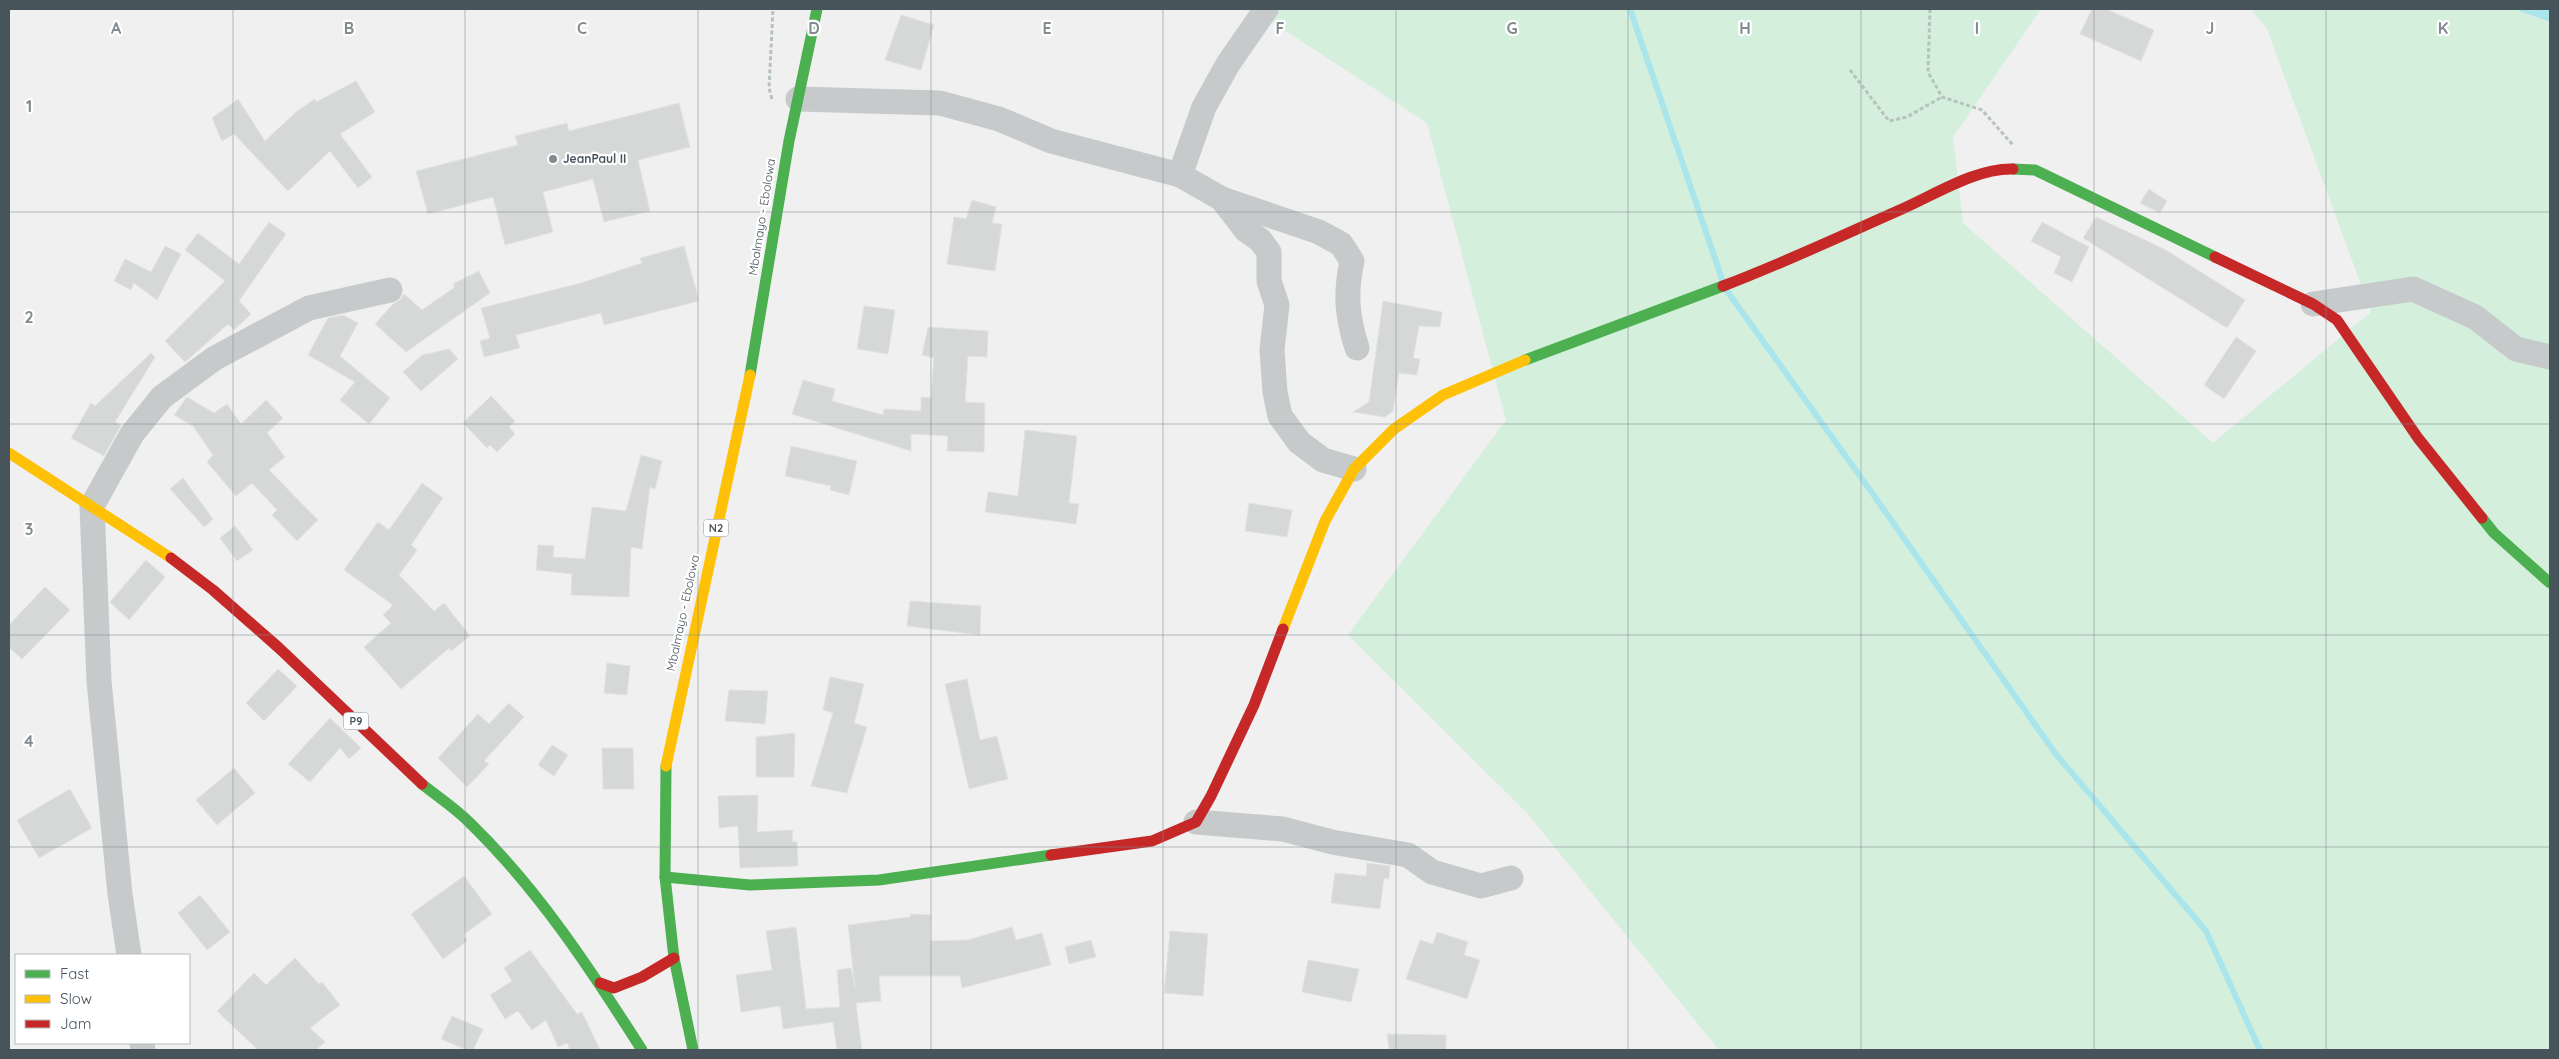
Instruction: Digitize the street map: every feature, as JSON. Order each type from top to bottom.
[{"type":"main road","name":"Mbalmayo - Ebolowa","points":[[693,1050],[674,958],[666,877],[666,764],[694,628],[748,388],[789,141],[817,9]]},
{"type":"main road","points":[[666,877],[750,885],[880,880],[1152,841],[1196,822],[1211,796],[1254,705],[1325,521],[1354,469],[1394,429],[1443,395],[1488,374],[1766,270],[1962,182],[1998,169],[2035,170],[2314,304],[2337,320],[2418,438],[2494,533],[2550,582]]},
{"type":"main road","name":"P9","points":[[9,453],[144,539],[228,603],[305,671],[411,775],[469,822],[518,876],[600,983],[642,1050]]},
{"type":"main road","points":[[600,983],[614,988],[642,977],[674,958]]},
{"type":"street","points":[[1180,175],[1204,107],[1228,64],[1266,9]]},
{"type":"street","points":[[798,99],[940,103],[999,119],[1051,141],[1180,175],[1222,200],[1319,232],[1341,244],[1352,261],[1346,286],[1349,322],[1357,348]]},
{"type":"street","points":[[1222,200],[1246,230],[1260,240],[1269,252],[1269,281],[1277,305],[1272,350],[1275,392],[1280,416],[1299,442],[1323,460],[1354,469]]},
{"type":"street","points":[[2314,304],[2413,289],[2475,317],[2516,349],[2550,357]]},
{"type":"street","points":[[129,954],[120,894],[99,681],[92,506],[132,434],[162,397],[215,358],[310,308],[390,290]]},
{"type":"street","points":[[1196,822],[1283,829],[1332,842],[1408,855],[1432,872],[1482,886],[1511,878]]},
{"type":"path","points":[[773,9],[768,88],[774,104]]},
{"type":"path","points":[[1930,9],[1928,72],[1942,98],[1982,110],[2035,170]]},
{"type":"path","points":[[1850,70],[1889,121],[1908,117],[1942,98]]},
{"type":"green space","points":[[1252,9],[2041,9],[1953,137],[1963,223],[2213,443],[2371,312],[2267,29],[2251,9],[2514,9],[2550,22],[2550,1050],[1719,1050],[1527,813],[1348,635],[1506,420],[1427,123]]},
{"type":"water","points":[[2514,9],[2550,9],[2550,22]]},
{"type":"building","points":[[2092,9],[2106,9],[2154,30],[2141,61],[2080,34]]},
{"type":"building","points":[[901,15],[934,25],[921,70],[885,60]]},
{"type":"building","points":[[356,81],[375,112],[340,134],[372,177],[358,188],[330,151],[288,191],[234,134],[222,141],[212,118],[238,99],[265,141],[296,112],[315,99],[316,102]]},
{"type":"building","name":"JeanPaul II","points":[[679,103],[690,147],[638,160],[650,211],[604,222],[593,179],[543,192],[553,232],[505,245],[493,197],[428,214],[416,171],[518,145],[515,136],[567,123],[569,131]]},
{"type":"building","points":[[2149,189],[2167,201],[2160,213],[2140,203]]},
{"type":"building","points":[[972,200],[996,207],[992,223],[1002,224],[995,271],[947,264],[954,217],[966,219]]},
{"type":"building","points":[[2096,217],[2166,250],[2245,300],[2227,328],[2083,238]]},
{"type":"building","points":[[269,222],[286,234],[239,301],[251,314],[234,330],[228,324],[185,362],[165,341],[225,281],[185,250],[198,233],[239,264]]},
{"type":"building","points":[[2042,222],[2089,247],[2072,282],[2054,273],[2061,257],[2031,241]]},
{"type":"building","points":[[165,246],[181,254],[157,300],[134,283],[131,290],[114,281],[125,259],[151,272]]},
{"type":"building","points":[[684,246],[699,301],[604,325],[601,313],[516,335],[520,348],[484,357],[480,341],[490,338],[481,308],[581,283],[642,263],[640,258]]},
{"type":"building","points":[[479,271],[490,293],[406,352],[375,324],[404,294],[422,310],[455,287],[453,284]]},
{"type":"building","points":[[1383,301],[1442,312],[1440,327],[1419,326],[1413,358],[1420,359],[1417,375],[1399,373],[1393,411],[1385,417],[1353,412],[1369,402]]},
{"type":"building","points":[[864,306],[895,310],[888,354],[857,349]]},
{"type":"building","points":[[343,315],[358,323],[340,356],[390,398],[369,424],[340,400],[355,382],[308,355],[328,318]]},
{"type":"building","points":[[928,327],[988,331],[987,357],[968,356],[965,402],[985,403],[984,452],[947,451],[948,436],[911,434],[911,451],[792,414],[803,380],[835,389],[832,401],[883,415],[884,409],[921,411],[921,397],[931,398],[934,358],[922,355]]},
{"type":"building","points":[[2236,337],[2256,351],[2224,399],[2204,385]]},
{"type":"building","points":[[449,349],[458,359],[421,391],[403,372],[422,355]]},
{"type":"building","points":[[151,353],[155,357],[115,422],[121,425],[104,456],[71,438],[91,403],[95,406]]},
{"type":"building","points":[[491,396],[515,421],[509,427],[515,434],[497,452],[490,445],[487,448],[463,423]]},
{"type":"building","points":[[187,397],[214,413],[227,404],[241,424],[266,400],[283,418],[267,433],[285,457],[269,470],[318,520],[297,541],[272,515],[277,510],[252,483],[236,496],[207,462],[213,455],[193,426],[174,415]]},
{"type":"building","points":[[1025,430],[1077,436],[1069,503],[1079,504],[1076,524],[985,512],[988,492],[1018,496]]},
{"type":"building","points":[[791,446],[857,461],[849,495],[830,490],[831,486],[785,476]]},
{"type":"building","points":[[641,455],[662,461],[655,489],[650,487],[642,549],[631,547],[629,597],[571,595],[572,574],[536,570],[538,545],[554,546],[553,557],[585,559],[592,507],[626,511]]},
{"type":"building","points":[[183,478],[213,519],[204,527],[170,489]]},
{"type":"building","points":[[422,483],[443,498],[411,545],[417,550],[399,575],[434,611],[444,603],[470,636],[451,651],[449,648],[401,689],[364,647],[391,623],[383,615],[393,605],[344,570],[378,522],[389,530]]},
{"type":"building","points":[[1249,503],[1292,510],[1287,537],[1245,531]]},
{"type":"building","points":[[235,526],[253,550],[237,561],[220,538]]},
{"type":"building","points":[[146,560],[165,577],[129,620],[110,602]]},
{"type":"building","points":[[45,587],[70,610],[22,659],[9,647],[9,625]]},
{"type":"building","points":[[910,601],[981,606],[980,635],[907,626]]},
{"type":"building","points":[[607,663],[630,666],[627,695],[604,693]]},
{"type":"building","points":[[278,669],[297,686],[264,721],[246,703]]},
{"type":"building","points":[[830,677],[864,684],[854,723],[867,727],[847,793],[811,786],[833,713],[823,710]]},
{"type":"building","points":[[967,679],[980,740],[997,736],[1008,779],[969,789],[945,684]]},
{"type":"building","points":[[729,690],[768,691],[765,724],[725,721]]},
{"type":"building","points":[[509,703],[524,717],[484,761],[489,764],[467,787],[438,758],[478,714],[489,724]]},
{"type":"building","points":[[330,718],[361,748],[349,759],[340,748],[310,782],[288,764]]},
{"type":"building","points":[[795,733],[794,777],[756,777],[756,737]]},
{"type":"building","points":[[552,745],[568,755],[554,776],[538,765]]},
{"type":"building","points":[[602,748],[633,748],[634,789],[603,789]]},
{"type":"building","points":[[234,768],[255,793],[217,825],[196,800]]},
{"type":"building","points":[[70,789],[92,828],[39,858],[17,820]]},
{"type":"building","points":[[758,795],[757,832],[793,830],[792,841],[797,842],[798,866],[740,868],[738,826],[719,828],[718,796]]},
{"type":"building","points":[[1367,863],[1390,866],[1389,879],[1384,878],[1380,909],[1331,903],[1335,873],[1366,876]]},
{"type":"building","points":[[464,876],[492,914],[463,935],[467,941],[443,959],[411,914]]},
{"type":"building","points":[[200,895],[230,932],[207,950],[178,913]]},
{"type":"building","points":[[911,914],[931,915],[930,941],[968,940],[1012,927],[1016,940],[1042,933],[1051,965],[962,988],[960,976],[879,976],[881,1001],[856,1003],[862,1050],[837,1050],[833,1022],[783,1029],[780,1006],[741,1012],[736,975],[772,970],[766,931],[796,927],[806,1009],[840,1007],[837,970],[851,968],[855,987],[848,925],[910,917]]},
{"type":"building","points":[[1170,931],[1208,934],[1203,996],[1164,993]]},
{"type":"building","points":[[1437,932],[1468,942],[1464,955],[1480,960],[1467,999],[1406,979],[1420,940],[1433,944]]},
{"type":"building","points":[[1091,940],[1096,957],[1069,964],[1065,947]]},
{"type":"building","points":[[530,950],[577,1014],[582,1012],[600,1050],[570,1050],[567,1043],[558,1047],[546,1020],[532,1030],[518,1011],[505,1019],[490,995],[512,981],[504,968]]},
{"type":"building","points":[[295,958],[319,984],[322,982],[340,1005],[310,1028],[325,1042],[316,1050],[258,1050],[217,1011],[254,973],[266,985]]},
{"type":"building","points":[[1308,960],[1359,969],[1351,1002],[1302,992]]},
{"type":"building","points":[[452,1016],[483,1029],[473,1050],[467,1050],[441,1039]]},
{"type":"building","points":[[1387,1034],[1446,1035],[1446,1050],[1389,1050]]},
{"type":"waterway","points":[[1630,9],[1722,279]]},
{"type":"waterway","points":[[1727,291],[2055,753],[2206,931],[2260,1050]]},
{"type":"traffic: fast","points":[[750,375],[789,141],[817,9]]},
{"type":"traffic: fast","points":[[2013,169],[2035,170],[2215,257]]},
{"type":"traffic: fast","points":[[1525,360],[1723,286]]},
{"type":"traffic: fast","points":[[2482,518],[2494,533],[2550,583]]},
{"type":"traffic: fast","points":[[666,766],[665,877],[674,958],[693,1050]]},
{"type":"traffic: fast","points":[[422,784],[464,817],[541,902],[583,960],[642,1050]]},
{"type":"traffic: fast","points":[[665,877],[750,885],[879,880],[1051,855]]},
{"type":"traffic: slow","points":[[1283,629],[1325,521],[1354,469],[1394,429],[1443,395],[1525,360]]},
{"type":"traffic: slow","points":[[666,766],[750,375]]},
{"type":"traffic: slow","points":[[9,453],[171,558]]},
{"type":"traffic: jam","points":[[1723,286],[1813,249],[1956,183],[1985,173],[2013,169]]},
{"type":"traffic: jam","points":[[2215,257],[2313,304],[2337,320],[2418,438],[2482,518]]},
{"type":"traffic: jam","points":[[171,558],[213,590],[279,648],[422,784]]},
{"type":"traffic: jam","points":[[1051,855],[1152,841],[1196,822],[1211,796],[1254,705],[1283,629]]},
{"type":"traffic: jam","points":[[600,983],[614,988],[642,977],[674,958]]},
{"type":"place","name":"JeanPaul II","points":[[553,159]]}]
